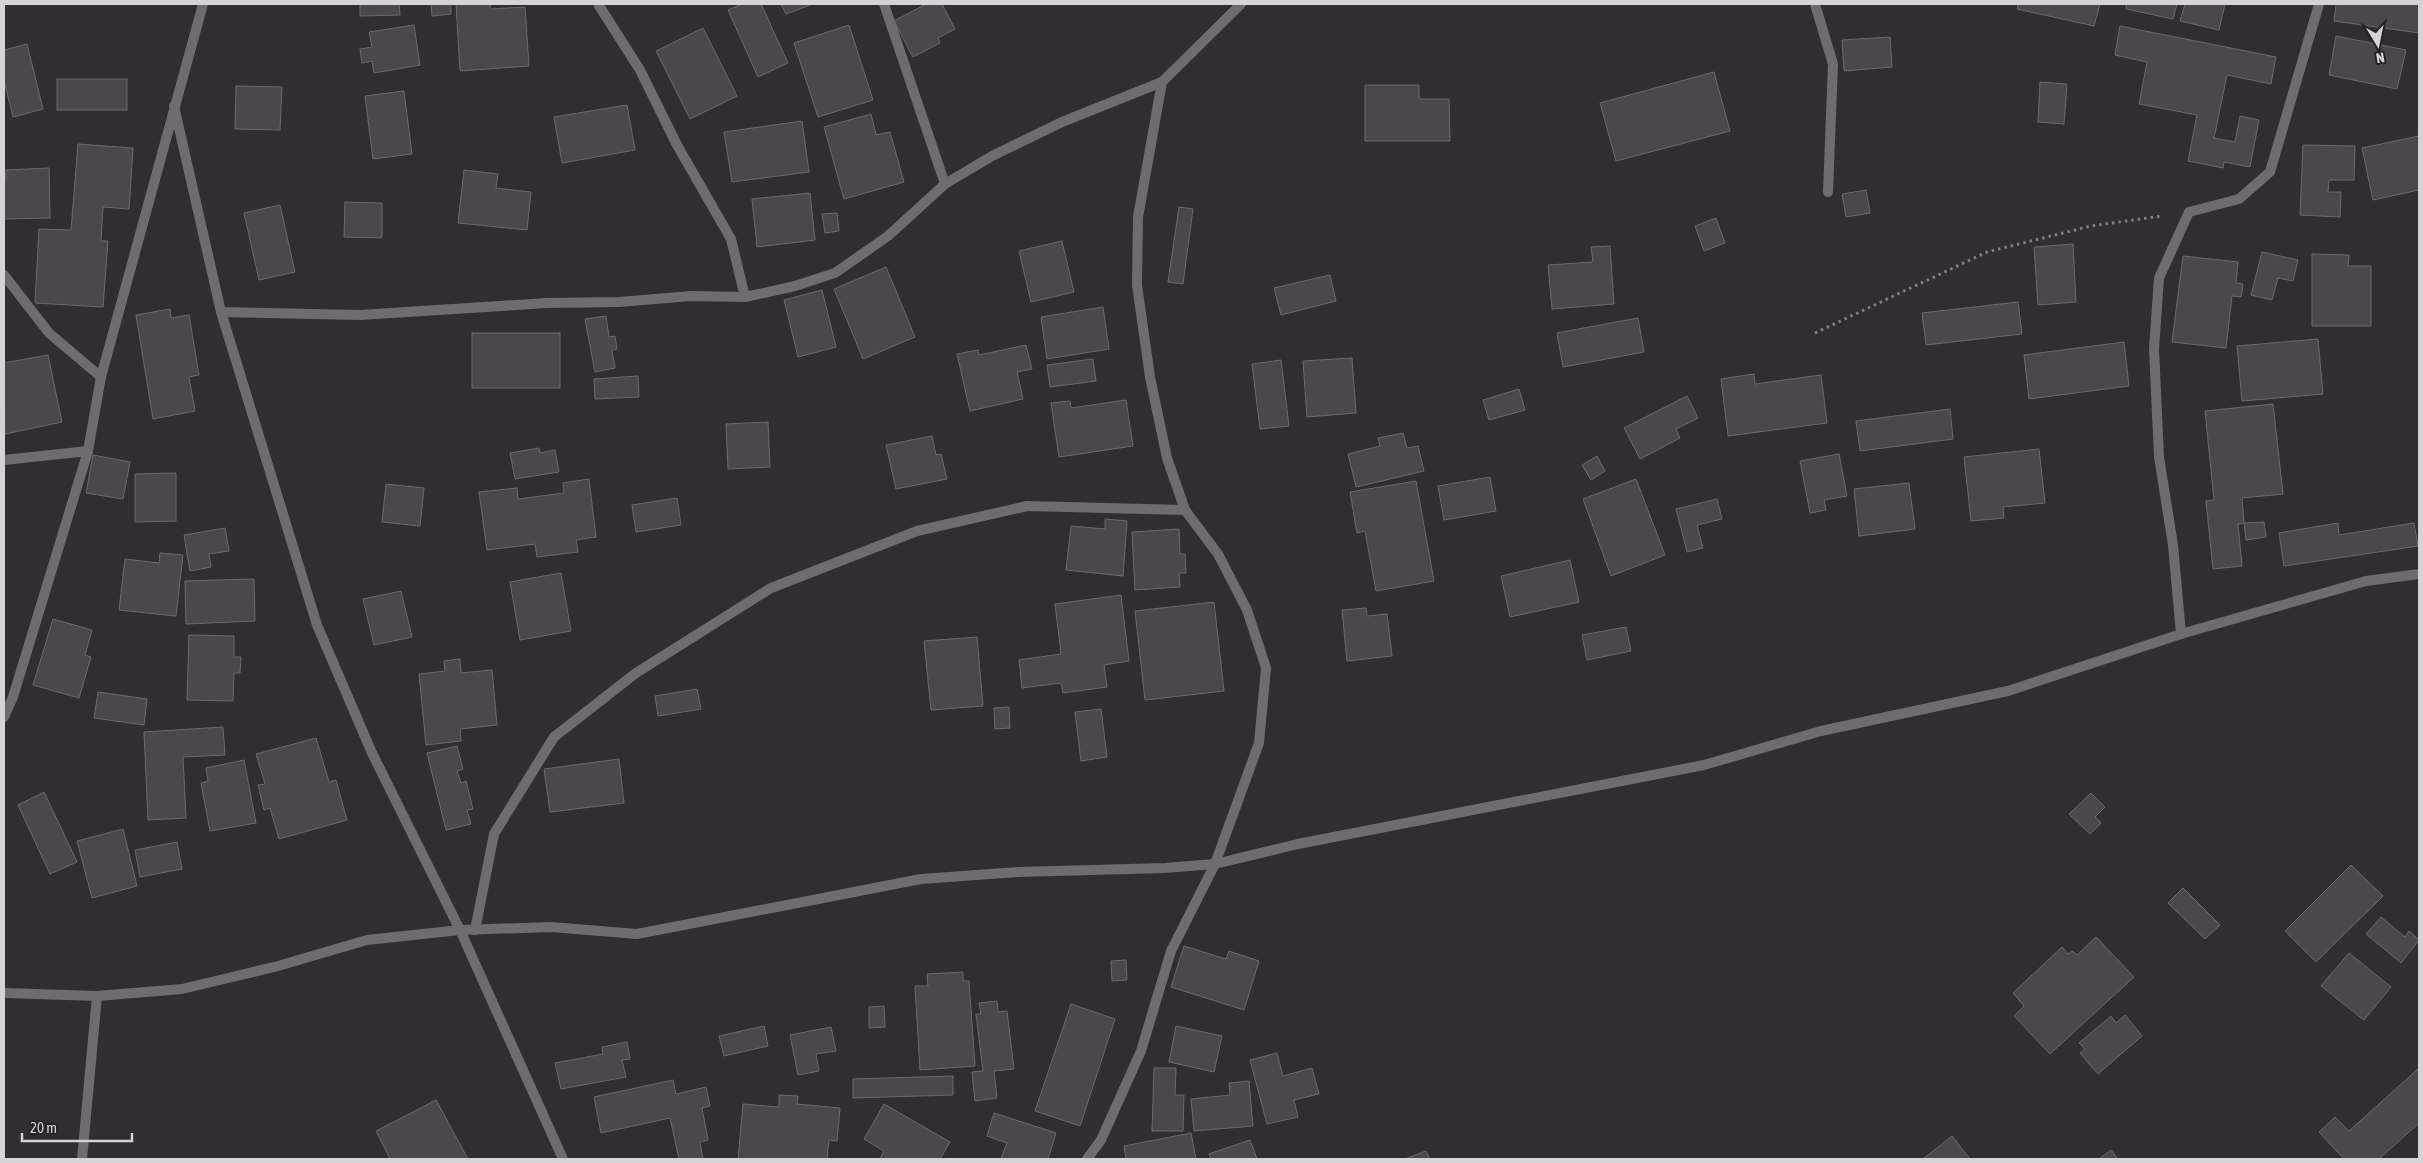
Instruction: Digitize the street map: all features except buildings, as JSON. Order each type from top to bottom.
[{"type":"street","points":[[4,718],[88,451],[101,377],[203,4]]},
{"type":"street","points":[[598,4],[640,70],[677,145],[731,239],[745,297]]},
{"type":"street","points":[[884,4],[945,184]]},
{"type":"street","points":[[221,312],[360,315],[547,303],[619,302],[691,296],[745,297],[795,286],[835,273],[888,236],[945,184],[992,156],[1062,122],[1162,82],[1241,4]]},
{"type":"street","points":[[1815,4],[1833,64],[1828,192]]},
{"type":"street","points":[[2181,634],[2173,544],[2159,457],[2154,349],[2159,278],[2190,212],[2239,199],[2270,172],[2319,4]]},
{"type":"street","points":[[1087,1159],[1101,1140],[1141,1051],[1171,951],[1216,864],[1259,743],[1266,668],[1247,610],[1218,554],[1185,510],[1167,458],[1150,377],[1137,285],[1138,217],[1162,82]]},
{"type":"street","points":[[174,106],[221,312],[317,625],[372,753],[460,930],[563,1159]]},
{"type":"street","points":[[4,275],[49,333],[101,377]]},
{"type":"street","points":[[4,460],[88,451]]},
{"type":"street","points":[[475,930],[494,834],[554,737],[636,673],[771,588],[917,531],[1027,506],[1185,510]]},
{"type":"street","points":[[4,993],[98,996],[182,989],[278,966],[367,940],[460,930],[551,927],[638,934],[921,879],[1019,872],[1165,868],[1216,864],[1298,844],[1704,765],[1821,731],[2008,691],[2181,634],[2366,581],[2419,574]]},
{"type":"street","points":[[82,1159],[98,996]]},
{"type":"path","points":[[1815,333],[1987,252],[2091,226],[2190,212]]}]
